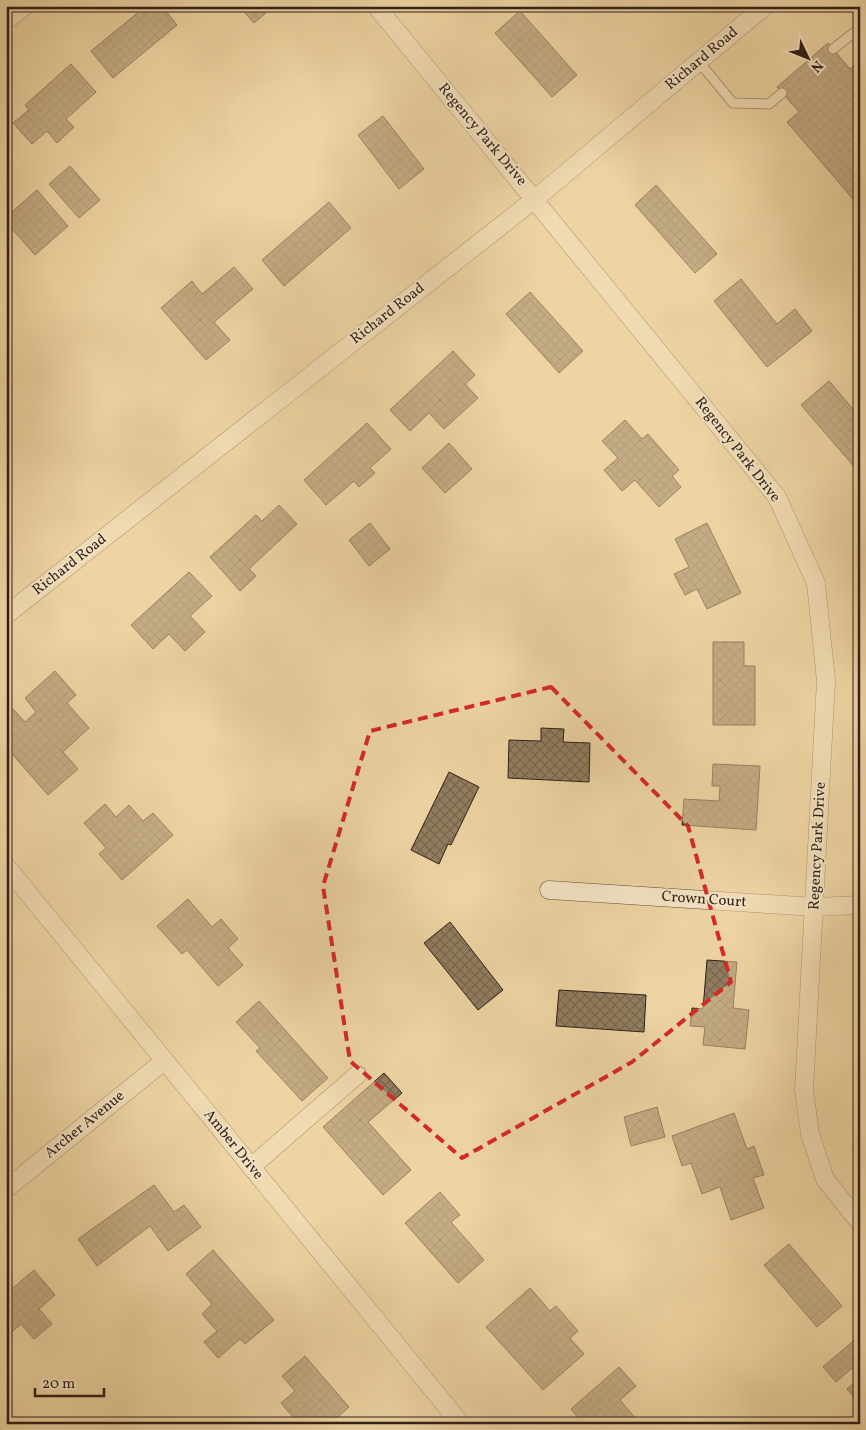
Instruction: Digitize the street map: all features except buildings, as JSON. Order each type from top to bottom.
[{"type":"street","points":[[6,21],[25,6]]},
{"type":"street","name":"Regency Park Drive","points":[[376,6],[777,497],[816,583],[826,681],[804,1090],[810,1134],[825,1179],[860,1222]]},
{"type":"street","name":"Richard Road","points":[[6,615],[535,199],[765,6]]},
{"type":"street","name":"Amber Drive","points":[[6,866],[461,1424]]},
{"type":"street","name":"Crown Court","points":[[549,890],[814,907],[860,906]]},
{"type":"street","name":"Archer Avenue","points":[[6,1189],[164,1061]]},
{"type":"street","points":[[250,1167],[358,1075]]},
{"type":"lane","points":[[853,6],[860,14]]},
{"type":"lane","points":[[833,49],[860,28]]},
{"type":"lane","points":[[699,62],[733,103],[768,104],[782,93]]},
{"type":"highlighted area","points":[[551,687],[688,826],[731,982],[632,1062],[462,1158],[350,1061],[323,886],[370,731]]}]
